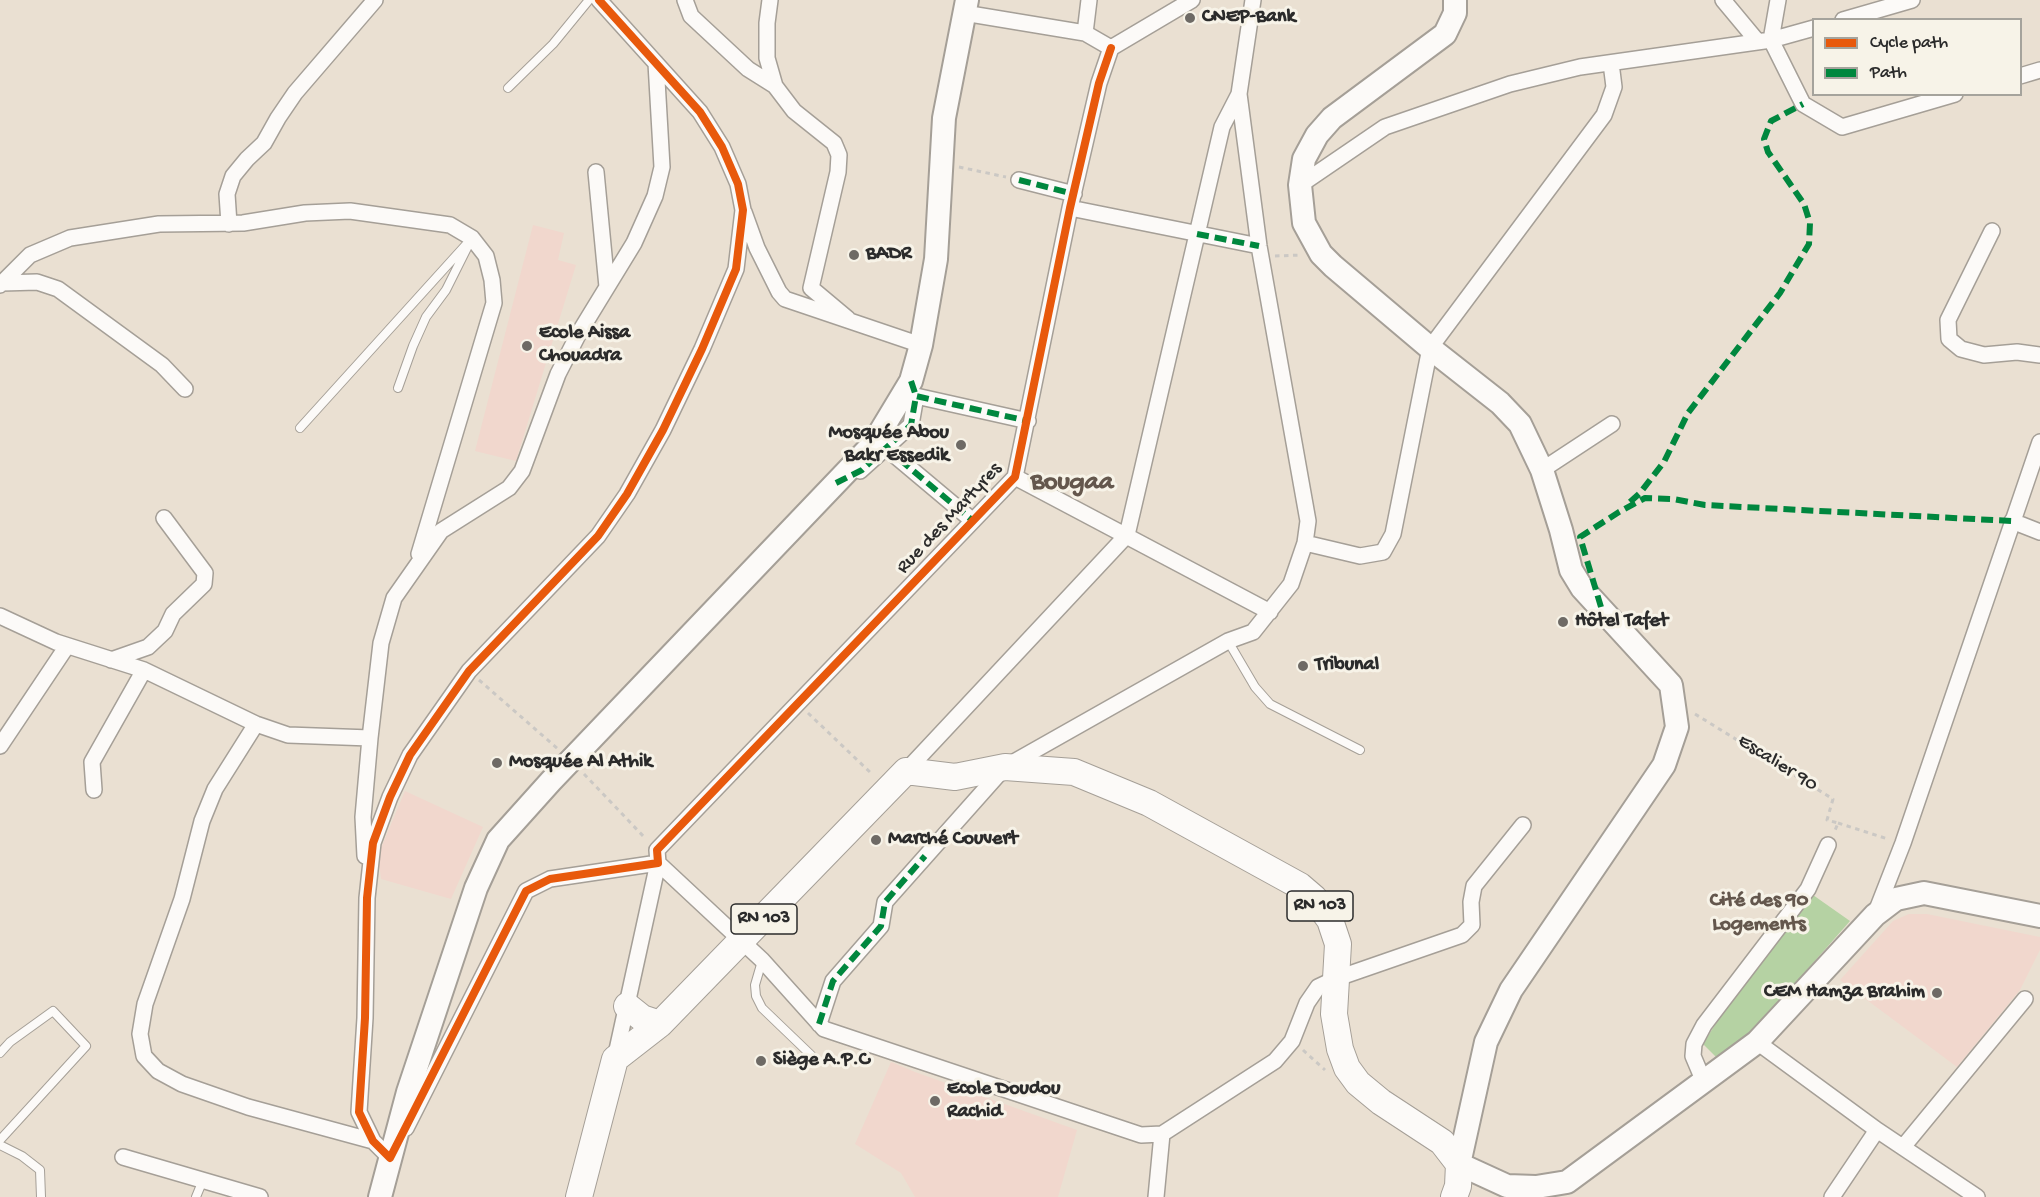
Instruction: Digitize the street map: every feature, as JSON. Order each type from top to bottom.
[{"type":"main road","name":"RN 103","points":[[615,1059],[660,1024],[906,771],[955,777],[1005,767],[1074,772],[1149,803],[1300,886],[1314,898],[1330,920],[1338,944],[1334,1014],[1340,1049],[1347,1068],[1358,1083],[1381,1102],[1442,1142],[1459,1164]]},
{"type":"main road","points":[[627,1006],[642,1018],[660,1024]]},
{"type":"main road","points":[[579,1197],[615,1059]]},
{"type":"main road","points":[[1454,1197],[1458,1186],[1459,1164]]},
{"type":"street","points":[[229,224],[227,194],[233,176],[264,143],[295,93],[375,0]]},
{"type":"street","points":[[599,0],[700,112],[709,125],[733,172],[743,210],[757,248],[779,292],[785,299],[921,345]]},
{"type":"street","points":[[685,0],[691,16],[748,69],[775,86],[794,111],[834,143],[839,154],[838,172],[811,288],[848,320]]},
{"type":"street","points":[[770,0],[767,23],[767,58],[775,86]]},
{"type":"street","points":[[1085,33],[1089,0]]},
{"type":"street","points":[[836,483],[862,470],[911,425],[913,389],[936,260],[944,118],[965,6],[1085,33],[1111,48],[1192,0]]},
{"type":"street","points":[[819,1024],[833,981],[881,926],[885,902],[1005,767],[1228,641],[1253,632],[1291,584],[1305,543],[1308,521],[1260,251],[1239,94],[1253,0]]},
{"type":"street","points":[[1455,0],[1455,12],[1445,34],[1332,118],[1317,135],[1304,159],[1300,185],[1304,223],[1321,254],[1333,266],[1430,348],[1500,403],[1520,424],[1542,470],[1561,530],[1570,570],[1582,588],[1671,685],[1677,727],[1664,765],[1511,990],[1486,1042],[1459,1164]]},
{"type":"street","points":[[1723,0],[1764,41],[1803,104],[1842,127],[1948,96]]},
{"type":"street","points":[[1764,41],[1778,0]]},
{"type":"street","points":[[1851,18],[1912,0]]},
{"type":"street","points":[[1300,185],[1385,127],[1510,84],[1581,67],[1764,41],[1812,29]]},
{"type":"street","name":"Rue des Martyres","points":[[658,856],[798,704],[1015,477],[1072,201],[1099,84],[1111,48]]},
{"type":"street","points":[[390,1158],[373,1141],[359,1112],[365,1018],[367,898],[363,817],[381,644],[394,598],[441,531],[509,488],[522,471],[558,374],[579,333],[638,234],[655,196],[662,167],[656,63]]},
{"type":"street","points":[[1305,543],[1360,556],[1383,552],[1393,534],[1430,348],[1604,115],[1614,87],[1611,63]]},
{"type":"street","points":[[2022,75],[2040,70]]},
{"type":"street","points":[[906,771],[1127,535],[1222,127],[1239,94]]},
{"type":"street","points":[[596,172],[607,287]]},
{"type":"street","points":[[1019,180],[1072,201],[1260,251]]},
{"type":"street","points":[[367,898],[373,843],[390,797],[410,755],[469,671],[598,536],[627,494],[663,430],[702,349],[736,268],[743,210]]},
{"type":"street","points":[[1,284],[30,255],[70,238],[159,224],[243,224],[305,213],[350,211],[450,225],[472,238],[486,256],[492,280],[494,303],[416,565]]},
{"type":"street","points":[[1992,231],[1948,320],[1949,339],[1961,349],[1984,355],[2017,352],[2040,355]]},
{"type":"street","points":[[1,284],[37,282],[58,289],[162,365],[185,388]]},
{"type":"street","points":[[913,389],[1028,421]]},
{"type":"street","points":[[380,1197],[408,1092],[472,899],[498,840],[551,781],[873,444],[913,389]]},
{"type":"street","points":[[1542,470],[1612,424]]},
{"type":"street","points":[[1875,915],[1904,843],[2040,442]]},
{"type":"street","points":[[886,448],[973,521]]},
{"type":"street","points":[[1015,477],[1270,612]]},
{"type":"street","points":[[111,660],[148,647],[165,631],[173,614],[204,584],[205,573],[164,518]]},
{"type":"street","points":[[2012,521],[2040,531]]},
{"type":"street","points":[[0,616],[67,646],[144,670],[256,724],[288,735],[370,738]]},
{"type":"street","points":[[0,746],[67,646]]},
{"type":"street","points":[[94,790],[92,762],[144,670]]},
{"type":"street","points":[[256,724],[215,789],[202,821],[179,909],[145,1004],[140,1034],[144,1056],[158,1071],[182,1084],[249,1107],[373,1141]]},
{"type":"street","points":[[658,856],[762,960],[824,1029],[1141,1135],[1162,1134],[1275,1061],[1292,1041],[1307,1003],[1318,987],[1462,935],[1472,925],[1471,902],[1474,886],[1523,825]]},
{"type":"street","points":[[1704,1082],[1693,1056],[1694,1044],[1704,1025],[1808,889],[1828,845]]},
{"type":"street","points":[[390,1158],[526,891],[550,879],[658,856]]},
{"type":"street","points":[[615,1059],[658,856]]},
{"type":"street","points":[[1459,1164],[1507,1186],[1536,1187],[1567,1182],[1757,1042],[1875,915],[1896,899],[1924,893],[2040,916]]},
{"type":"street","points":[[1903,1148],[2025,999]]},
{"type":"street","points":[[1757,1042],[1877,1130],[1977,1197]]},
{"type":"street","points":[[1832,1197],[1877,1130]]},
{"type":"street","points":[[1156,1197],[1162,1134]]},
{"type":"street","points":[[123,1157],[260,1197]]},
{"type":"street","points":[[1459,1164],[1506,1197]]},
{"type":"lane","points":[[508,88],[552,44],[589,0]]},
{"type":"lane","points":[[398,388],[426,317],[446,290],[472,238]]},
{"type":"lane","points":[[300,428],[472,238]]},
{"type":"lane","points":[[1228,641],[1255,687],[1270,704],[1360,750]]},
{"type":"lane","points":[[762,960],[755,985],[756,996],[762,1008],[811,1054]]},
{"type":"lane","points":[[0,1053],[10,1042],[54,1011],[86,1046],[0,1142],[40,1170],[41,1197]]},
{"type":"lane","points":[[196,1197],[203,1180]]},
{"type":"path","points":[[941,163],[1019,180]]},
{"type":"path","points":[[1260,251],[1298,256],[1316,245]]},
{"type":"path","points":[[798,704],[888,790]]},
{"type":"path","points":[[1828,845],[1838,823],[1904,843]]},
{"type":"path","points":[[1292,1041],[1327,1071],[1351,1074]]},
{"type":"shaded area","name":"Ecole Aissa Chouadra","points":[[533,225],[564,233],[558,260],[576,265],[516,461],[475,451]]},
{"type":"shaded area","points":[[405,791],[483,827],[451,899],[381,879],[378,855]]},
{"type":"shaded area","name":"CEM Hamza Brahim","points":[[1909,914],[1927,914],[2040,937],[2040,950],[2020,990],[1957,1067],[1840,980],[1893,921]]},
{"type":"shaded area","name":"Ecole Doudou Rachid","points":[[891,1062],[1077,1130],[1058,1197],[915,1197],[901,1173],[855,1144]]},
{"type":"green space","points":[[1813,895],[1850,921],[1749,1036],[1718,1059],[1703,1044],[1718,1020]]},
{"type":"marked path","points":[[1630,502],[1664,462],[1688,413],[1780,293],[1809,244],[1810,223],[1804,204],[1768,152],[1764,139],[1771,121],[1803,104]]},
{"type":"marked path","points":[[1019,180],[1074,194]]},
{"type":"marked path","points":[[1197,234],[1259,246]]},
{"type":"marked path","points":[[911,381],[916,396]]},
{"type":"marked path","points":[[836,483],[862,470],[911,425],[916,396],[1028,421]]},
{"type":"marked path","points":[[886,448],[973,521]]},
{"type":"marked path","points":[[1601,607],[1580,537],[1645,498],[1673,499],[1705,505],[2012,521]]},
{"type":"marked path","points":[[819,1024],[833,981],[881,926],[885,902],[925,856]]},
{"type":"cycle path","points":[[599,0],[700,112],[722,147],[738,184],[743,210],[736,269],[702,349],[663,430],[627,494],[598,536],[469,671],[410,755],[390,797],[373,843],[367,898],[365,1018],[359,1112],[373,1141],[390,1158],[526,891],[550,879],[658,863],[657,850],[1015,477],[1070,208],[1099,83],[1111,48]]},
{"type":"place","name":"CNEP-Bank","points":[[1190,18]]},
{"type":"place","name":"BADR","points":[[854,255]]},
{"type":"place","name":"Ecole Aissa Chouadra","points":[[527,346]]},
{"type":"place","name":"Mosquée Abou Bakr Essedik","points":[[961,445]]},
{"type":"place","name":"Hôtel Tafet","points":[[1563,622]]},
{"type":"place","name":"Tribunal","points":[[1303,666]]},
{"type":"place","name":"Mosquée Al Athik","points":[[497,763]]},
{"type":"place","name":"Marché Couvert","points":[[876,840]]},
{"type":"place","name":"CEM Hamza Brahim","points":[[1937,993]]},
{"type":"place","name":"Siège A.P.C","points":[[761,1061]]},
{"type":"place","name":"Ecole Doudou Rachid","points":[[935,1101]]},
{"type":"district","name":"Bougaa","points":[[1072,484]]},
{"type":"district","name":"Cité des 90 Logements","points":[[1759,914]]}]
